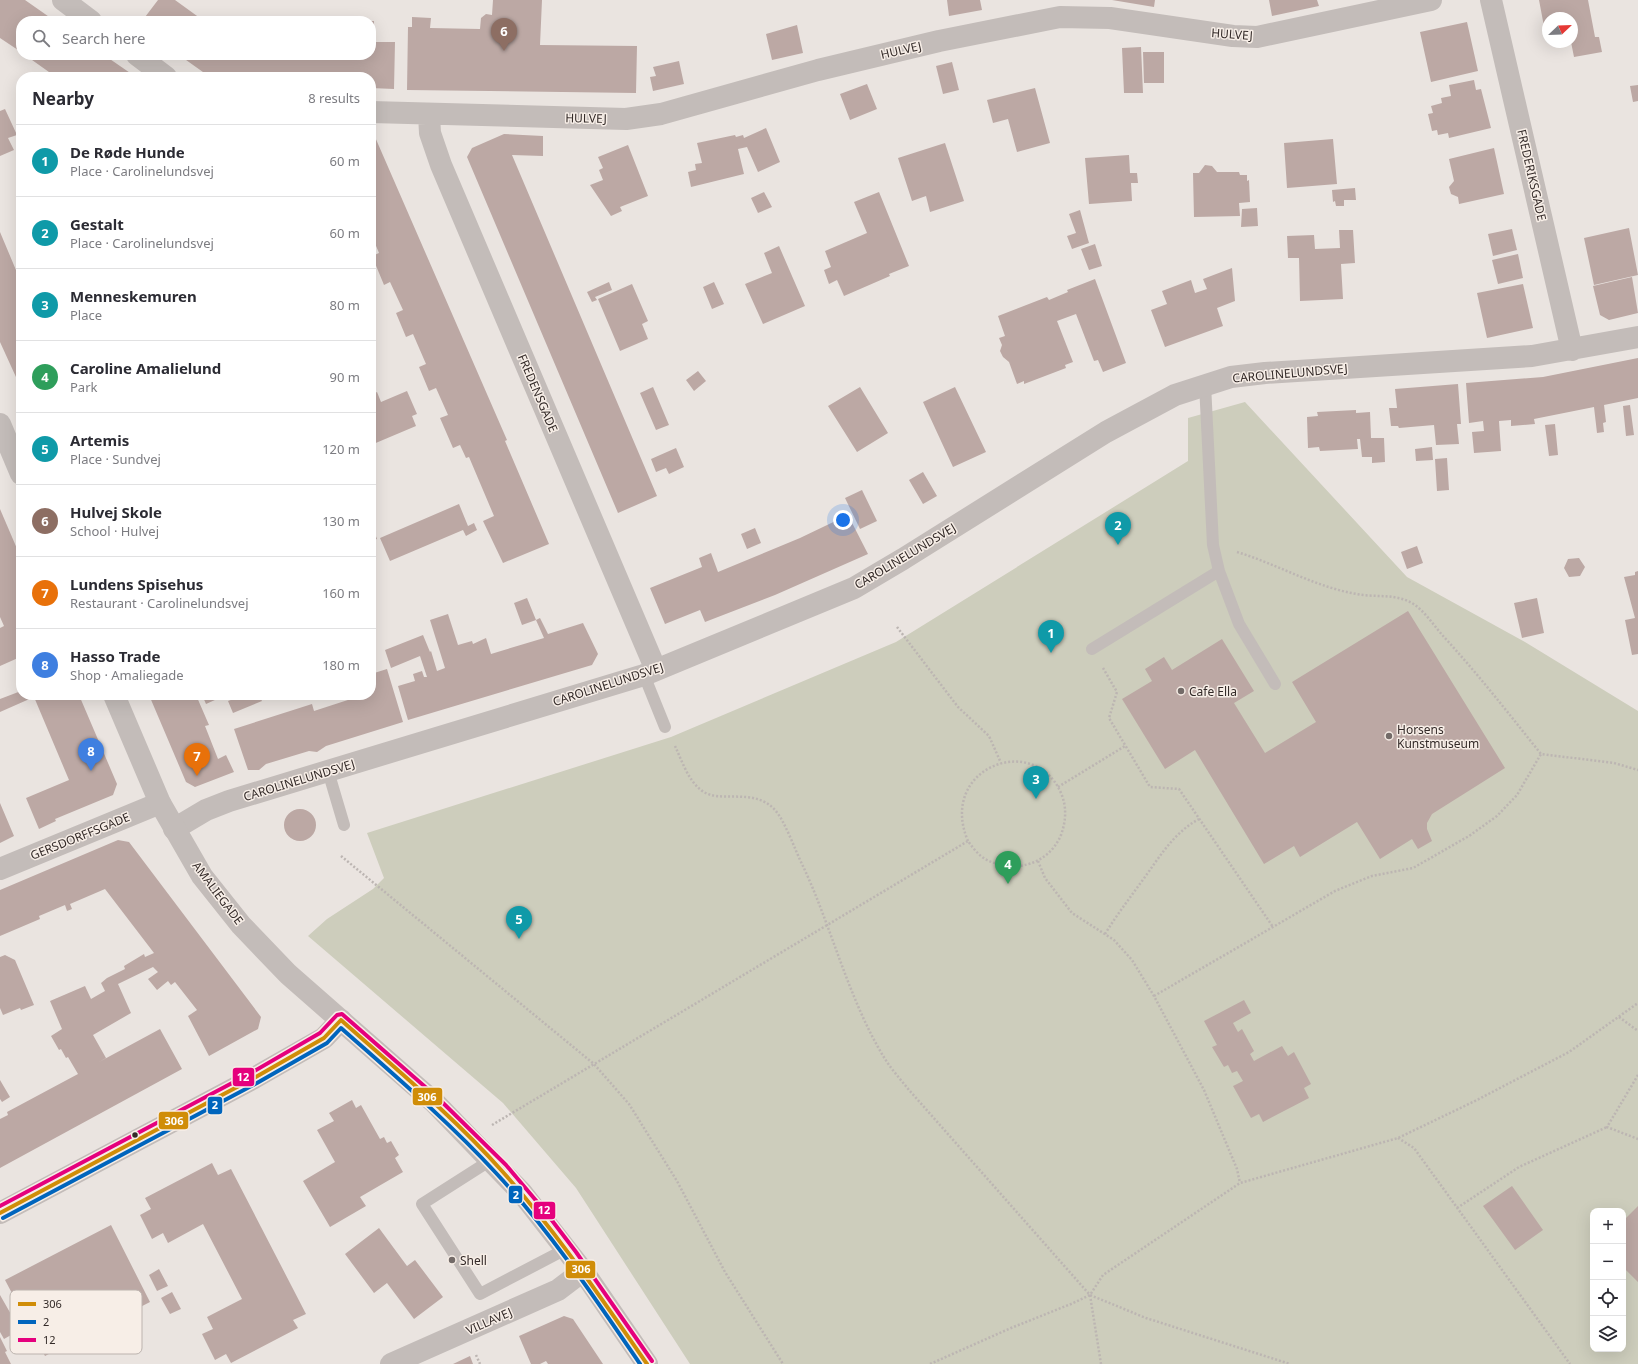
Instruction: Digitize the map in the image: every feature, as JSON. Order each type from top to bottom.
[{"type":"street","points":[[63,0],[84,16]]},
{"type":"street","name":"HULVEJ","points":[[376,112],[429,115],[626,119],[661,114],[818,70],[940,41],[1060,17],[1110,18],[1233,36],[1257,36],[1431,0]]},
{"type":"street","name":"FREDERIKSGADE","points":[[1491,0],[1572,350]]},
{"type":"street","points":[[144,60],[159,72]]},
{"type":"street","name":"FREDENSGADE","points":[[429,115],[430,133],[441,165],[650,672]]},
{"type":"street","name":"CAROLINELUNDSVEJ","points":[[174,829],[206,810],[229,801],[650,672],[854,588],[910,555],[1106,432],[1175,395],[1205,384],[1230,377],[1265,373],[1532,356],[1638,337]]},
{"type":"street","points":[[0,424],[16,462]]},
{"type":"street","name":"AMALIEGADE","points":[[116,700],[160,803],[202,876],[242,925],[288,974],[435,1103],[522,1193],[583,1271],[647,1364]]},
{"type":"street","name":"GERSDORFFSGADE","points":[[0,869],[160,803]]},
{"type":"street","points":[[0,1213],[254,1078],[324,1038],[341,1020]]},
{"type":"street","name":"VILLAVEJ","points":[[391,1364],[558,1290],[583,1271]]},
{"type":"lane","points":[[1205,384],[1213,545],[1219,571],[1239,624],[1275,684]]},
{"type":"lane","points":[[1092,649],[1219,571]]},
{"type":"lane","points":[[650,672],[665,727]]},
{"type":"lane","points":[[328,771],[344,825]]},
{"type":"lane","points":[[491,1160],[422,1204],[480,1294],[566,1249]]},
{"type":"path","points":[[1213,545],[1273,564],[1305,579],[1336,590],[1364,595],[1395,596],[1415,606],[1468,662],[1541,754],[1614,763],[1638,770]]},
{"type":"path","points":[[897,627],[958,707],[989,736],[1001,763]]},
{"type":"path","points":[[1092,649],[1117,692],[1109,718],[1150,787],[1179,789],[1273,927]]},
{"type":"path","points":[[665,727],[692,782],[702,791],[713,796],[738,796],[759,799],[775,810],[812,885],[865,1020],[886,1060],[909,1090],[1090,1295],[1146,1318],[1290,1364]]},
{"type":"path","points":[[1058,788],[1125,746]]},
{"type":"path","points":[[1154,996],[1335,891],[1372,876],[1413,868],[1469,836],[1497,816],[1517,796],[1541,754]]},
{"type":"path","points":[[1012,762],[1032,765],[1051,777],[1064,799],[1066,812],[1064,827],[1059,841],[1050,852],[1038,861],[1020,867],[1003,866],[986,859],[976,851],[968,841],[963,829],[961,816],[962,803],[966,791],[973,780],[982,772],[1001,763],[1012,762]]},
{"type":"path","points":[[1105,934],[1171,840],[1186,826],[1199,819]]},
{"type":"path","points":[[470,1138],[968,841]]},
{"type":"path","points":[[341,856],[594,1064],[629,1104],[677,1181],[725,1272],[783,1364]]},
{"type":"path","points":[[1038,861],[1045,878],[1072,913],[1105,934],[1132,960],[1154,996],[1204,1090],[1237,1169],[1240,1183]]},
{"type":"path","points":[[930,1364],[1090,1295],[1103,1275],[1240,1183],[1398,1138],[1475,1101],[1569,1052],[1638,1003]]},
{"type":"path","points":[[1619,1017],[1638,1031]]},
{"type":"path","points":[[1457,1208],[1519,1167],[1607,1127],[1638,1075]]},
{"type":"path","points":[[1607,1127],[1638,1139]]},
{"type":"path","points":[[1398,1138],[1414,1148],[1570,1364]]},
{"type":"path","points":[[1090,1295],[1101,1364]]},
{"type":"green space","points":[[1245,402],[1407,577],[1525,642],[1638,711],[1638,1364],[690,1364],[576,1188],[503,1103],[308,936],[327,919],[373,889],[384,878],[367,833],[671,737],[896,642],[1188,461],[1188,418]]},
{"type":"building","points":[[0,0],[25,0],[48,16],[16,16],[16,49],[0,38]]},
{"type":"building","points":[[158,0],[175,0],[197,16],[146,16]]},
{"type":"building","points":[[493,0],[542,0],[540,45],[637,46],[636,93],[407,90],[408,27],[412,27],[412,17],[431,18],[430,28],[480,29],[481,18],[486,14],[492,15]]},
{"type":"building","points":[[947,0],[980,0],[982,10],[949,16]]},
{"type":"building","points":[[1112,0],[1155,0],[1154,7]]},
{"type":"building","points":[[1269,0],[1317,0],[1319,6],[1272,16]]},
{"type":"building","points":[[1539,0],[1588,0],[1595,37],[1599,37],[1602,52],[1574,57],[1572,48],[1578,48],[1578,12],[1542,12],[1542,16]]},
{"type":"building","points":[[1467,22],[1478,71],[1431,82],[1420,32]]},
{"type":"building","points":[[797,25],[803,53],[772,60],[766,34]]},
{"type":"building","points":[[376,42],[395,42],[394,89],[376,88],[376,72],[203,72],[186,60],[376,60]]},
{"type":"building","points":[[1141,47],[1143,93],[1124,93],[1122,48]]},
{"type":"building","points":[[1143,52],[1164,52],[1164,83],[1144,83]]},
{"type":"building","points":[[32,60],[111,60],[129,72],[49,72]]},
{"type":"building","points":[[679,61],[684,84],[653,91],[650,77],[656,76],[653,67]]},
{"type":"building","points":[[952,62],[959,90],[943,94],[936,66]]},
{"type":"building","points":[[1474,80],[1476,90],[1481,89],[1491,128],[1449,138],[1448,133],[1438,135],[1437,130],[1432,131],[1428,114],[1433,113],[1431,106],[1442,103],[1441,98],[1451,96],[1449,85]]},
{"type":"building","points":[[867,84],[877,109],[850,120],[840,94]]},
{"type":"building","points":[[1638,85],[1638,101],[1633,102],[1630,86]]},
{"type":"building","points":[[1035,88],[1050,143],[1017,152],[1008,119],[993,123],[987,100]]},
{"type":"building","points":[[5,109],[16,135],[8,138],[14,150],[0,156],[0,111]]},
{"type":"building","points":[[766,128],[780,162],[758,172],[747,147],[738,149],[744,174],[691,187],[688,172],[696,170],[695,164],[702,163],[697,143],[735,135],[736,137],[743,135],[744,138]]},
{"type":"building","points":[[504,134],[543,136],[543,156],[512,155],[657,496],[618,513],[467,157],[472,148]]},
{"type":"building","points":[[376,139],[507,440],[505,441],[549,544],[503,563],[483,521],[494,516],[469,457],[466,458],[460,445],[453,448],[440,418],[448,415],[436,388],[429,391],[419,367],[426,364],[413,334],[406,337],[396,313],[403,310],[390,282],[384,285],[376,266],[376,254],[379,253],[376,246]]},
{"type":"building","points":[[1333,139],[1337,184],[1287,188],[1284,143]]},
{"type":"building","points":[[945,143],[964,201],[930,212],[926,196],[912,201],[898,158]]},
{"type":"building","points":[[628,145],[648,196],[620,207],[622,211],[611,216],[590,185],[603,180],[599,170],[603,168],[598,157]]},
{"type":"building","points":[[1494,148],[1504,194],[1459,204],[1458,197],[1451,194],[1449,187],[1454,181],[1449,159]]},
{"type":"building","points":[[1129,155],[1130,173],[1137,173],[1138,183],[1131,183],[1132,201],[1089,204],[1085,158]]},
{"type":"building","points":[[1205,165],[1212,166],[1217,172],[1239,172],[1240,175],[1247,175],[1247,181],[1249,180],[1250,202],[1239,203],[1240,216],[1194,217],[1193,173],[1199,173]]},
{"type":"building","points":[[1355,188],[1356,200],[1344,200],[1344,206],[1336,206],[1335,201],[1333,202],[1332,190]]},
{"type":"building","points":[[764,192],[772,207],[758,213],[751,198]]},
{"type":"building","points":[[879,192],[909,266],[844,296],[837,280],[829,284],[824,270],[831,267],[825,251],[867,233],[854,202]]},
{"type":"building","points":[[1257,208],[1258,226],[1241,227],[1242,209]]},
{"type":"building","points":[[1080,210],[1089,243],[1072,249],[1067,236],[1076,233],[1069,214]]},
{"type":"building","points":[[1629,228],[1638,275],[1594,285],[1584,238]]},
{"type":"building","points":[[1512,229],[1517,250],[1493,256],[1488,234]]},
{"type":"building","points":[[1339,230],[1353,230],[1355,263],[1341,264],[1343,299],[1300,301],[1299,258],[1288,258],[1287,236],[1314,235],[1315,249],[1340,248]]},
{"type":"building","points":[[0,232],[16,270],[16,377],[0,342]]},
{"type":"building","points":[[1095,244],[1102,266],[1089,270],[1081,249]]},
{"type":"building","points":[[779,246],[805,306],[763,324],[745,284],[772,273],[764,253]]},
{"type":"building","points":[[1518,254],[1523,278],[1498,284],[1492,260]]},
{"type":"building","points":[[1232,268],[1235,301],[1217,308],[1223,326],[1165,347],[1151,310],[1167,304],[1162,291],[1191,280],[1195,293],[1207,289],[1203,279]]},
{"type":"building","points":[[1632,277],[1638,313],[1609,320],[1600,315],[1593,286]]},
{"type":"building","points":[[1095,279],[1126,363],[1103,372],[1098,360],[1094,361],[1076,314],[1057,321],[1073,362],[1065,365],[1066,368],[1024,384],[1024,381],[1017,384],[1009,362],[1003,357],[1000,351],[1002,345],[999,338],[1005,336],[998,316],[1047,297],[1049,300],[1068,292],[1067,290]]},
{"type":"building","points":[[609,282],[612,290],[595,297],[597,300],[592,302],[587,292]]},
{"type":"building","points":[[714,282],[724,304],[712,309],[703,287]]},
{"type":"building","points":[[632,284],[648,321],[642,324],[648,339],[620,351],[598,299]]},
{"type":"building","points":[[1523,284],[1533,328],[1487,338],[1477,293]]},
{"type":"building","points":[[1638,358],[1638,398],[1604,405],[1606,422],[1603,423],[1604,432],[1597,433],[1594,407],[1534,419],[1535,424],[1511,426],[1511,420],[1499,421],[1501,451],[1474,453],[1472,432],[1484,431],[1483,421],[1469,423],[1466,383],[1543,377]]},
{"type":"building","points":[[698,371],[706,381],[694,391],[686,380]]},
{"type":"building","points":[[1458,384],[1461,424],[1457,424],[1459,444],[1436,445],[1434,425],[1399,428],[1398,426],[1391,426],[1389,408],[1397,408],[1395,389]]},
{"type":"building","points":[[653,387],[669,425],[656,430],[640,393]]},
{"type":"building","points":[[860,387],[888,433],[857,452],[828,406]]},
{"type":"building","points":[[955,387],[986,452],[953,467],[923,402]]},
{"type":"building","points":[[407,391],[417,414],[412,416],[416,426],[376,443],[377,392],[381,402]]},
{"type":"building","points":[[1630,405],[1634,435],[1626,436],[1623,406]]},
{"type":"building","points":[[1356,410],[1356,413],[1370,412],[1371,438],[1384,438],[1385,462],[1372,463],[1372,457],[1362,457],[1360,439],[1357,439],[1358,449],[1320,451],[1319,447],[1308,448],[1307,417],[1318,416],[1317,412]]},
{"type":"building","points":[[1555,424],[1558,455],[1549,456],[1545,425]]},
{"type":"building","points":[[1432,447],[1433,460],[1416,461],[1415,449]]},
{"type":"building","points":[[676,448],[684,467],[669,474],[666,468],[656,472],[651,459]]},
{"type":"building","points":[[1447,458],[1449,490],[1437,491],[1435,459]]},
{"type":"building","points":[[923,472],[937,496],[923,504],[909,480]]},
{"type":"building","points":[[862,490],[877,521],[860,529],[845,498]]},
{"type":"building","points":[[459,504],[468,526],[474,523],[477,530],[466,536],[463,530],[390,561],[380,538]]},
{"type":"building","points":[[0,509],[16,546],[16,659],[0,666],[0,628],[4,626],[0,617]]},
{"type":"building","points":[[848,515],[868,554],[775,595],[705,622],[700,610],[665,624],[650,588],[702,567],[699,558],[711,553],[718,572],[800,538]]},
{"type":"building","points":[[755,528],[761,543],[747,549],[741,534]]},
{"type":"building","points":[[1417,546],[1423,563],[1407,569],[1401,552]]},
{"type":"building","points":[[1579,558],[1585,567],[1580,576],[1569,577],[1564,568],[1568,559]]},
{"type":"building","points":[[1638,571],[1638,654],[1632,655],[1625,620],[1635,618],[1624,577],[1635,575],[1635,572]]},
{"type":"building","points":[[527,598],[536,620],[522,625],[514,603]]},
{"type":"building","points":[[1537,598],[1544,633],[1522,638],[1514,603]]},
{"type":"building","name":"Horsens Kunstmuseum","points":[[1408,611],[1505,768],[1432,814],[1427,823],[1427,829],[1432,841],[1418,849],[1412,839],[1380,859],[1357,822],[1300,857],[1294,846],[1264,864],[1195,750],[1165,769],[1122,699],[1152,681],[1145,669],[1164,657],[1172,670],[1222,639],[1254,691],[1234,703],[1265,753],[1316,722],[1292,682]]},
{"type":"building","points":[[448,614],[458,645],[472,641],[473,644],[486,638],[491,654],[544,638],[536,620],[540,618],[548,634],[583,623],[598,654],[592,665],[408,720],[398,686],[415,681],[413,674],[422,671],[424,677],[427,677],[420,656],[391,668],[385,650],[423,635],[430,652],[431,651],[437,671],[445,668],[430,620]]},
{"type":"building","points":[[387,669],[403,722],[326,746],[317,752],[309,751],[266,764],[259,770],[248,770],[234,729],[312,704],[314,711],[348,700],[376,700],[376,672]]},
{"type":"building","points":[[16,693],[16,700],[27,700],[0,712],[0,699]]},
{"type":"building","points":[[35,700],[81,700],[117,784],[113,795],[55,819],[56,821],[39,829],[26,798],[69,780]]},
{"type":"building","points":[[151,700],[198,700],[209,725],[205,726],[218,759],[226,755],[234,772],[195,787],[186,782]]},
{"type":"building","points":[[204,700],[215,700],[206,704]]},
{"type":"building","points":[[262,700],[262,701],[233,713],[228,701]]},
{"type":"building","points":[[0,803],[14,836],[0,843]]},
{"type":"building","points":[[297,809],[303,809],[313,816],[316,825],[315,831],[309,838],[303,841],[297,841],[287,834],[284,828],[284,822],[291,812]]},
{"type":"building","points":[[118,840],[129,842],[261,1017],[258,1029],[209,1056],[188,1016],[197,1010],[175,982],[171,985],[168,981],[157,990],[148,979],[158,972],[153,967],[118,984],[131,1013],[93,1035],[106,1058],[99,1062],[160,1029],[182,1069],[0,1168],[0,1119],[8,1115],[7,1112],[78,1074],[68,1057],[66,1058],[61,1049],[59,1050],[51,1036],[62,1029],[50,1001],[85,986],[91,999],[105,991],[101,983],[107,978],[125,969],[124,966],[144,954],[145,957],[154,953],[105,889],[70,904],[72,909],[67,911],[65,905],[39,916],[40,919],[0,936],[0,890]]},
{"type":"building","points":[[5,955],[15,960],[34,1005],[21,1010],[20,1008],[3,1015],[0,1008],[0,957]]},
{"type":"building","points":[[1244,1000],[1251,1013],[1233,1023],[1238,1032],[1242,1029],[1254,1051],[1250,1054],[1254,1061],[1282,1046],[1288,1056],[1294,1052],[1311,1084],[1304,1088],[1309,1098],[1263,1122],[1259,1114],[1251,1118],[1233,1086],[1243,1081],[1237,1071],[1232,1073],[1228,1065],[1224,1067],[1212,1047],[1217,1045],[1204,1021]]},
{"type":"building","points":[[0,1080],[10,1097],[2,1102],[0,1099]]},
{"type":"building","points":[[352,1100],[356,1108],[361,1105],[380,1139],[384,1137],[387,1143],[391,1141],[399,1155],[395,1158],[403,1172],[360,1197],[366,1206],[330,1227],[303,1181],[335,1162],[317,1130],[334,1121],[329,1113]]},
{"type":"building","points":[[212,1163],[218,1175],[231,1169],[306,1314],[293,1320],[298,1328],[231,1363],[226,1354],[215,1360],[202,1334],[213,1329],[207,1317],[242,1299],[203,1224],[168,1243],[163,1233],[152,1239],[140,1215],[151,1209],[145,1198]]},
{"type":"building","points":[[1512,1186],[1543,1230],[1515,1250],[1483,1206]]},
{"type":"building","points":[[1638,1206],[1638,1282],[1626,1270],[1626,1218]]},
{"type":"building","points":[[111,1225],[150,1302],[142,1306],[142,1290],[10,1290],[5,1280]]},
{"type":"building","points":[[379,1228],[407,1266],[415,1260],[443,1297],[414,1319],[387,1283],[374,1293],[345,1254]]},
{"type":"building","points":[[159,1269],[168,1286],[157,1291],[149,1275]]},
{"type":"building","points":[[172,1292],[181,1309],[170,1314],[161,1298]]},
{"type":"building","points":[[0,1295],[10,1312],[10,1336],[4,1339],[0,1332]]},
{"type":"building","points":[[564,1316],[573,1319],[603,1364],[548,1364],[546,1361],[540,1364],[531,1364],[519,1336]]},
{"type":"building","points":[[0,1337],[7,1351],[5,1352],[11,1364],[0,1364]]},
{"type":"building","points":[[470,1356],[473,1364],[453,1364]]},
{"type":"transit line","name":"12","points":[[0,1206],[251,1073],[320,1033],[337,1015],[342,1014],[439,1099],[506,1165],[544,1210],[576,1252],[652,1361]]},
{"type":"transit line","name":"306","points":[[341,1020],[444,1112],[502,1171],[541,1217],[647,1364]]},
{"type":"transit line","name":"306","points":[[0,1213],[254,1078],[324,1038],[341,1020]]},
{"type":"transit line","name":"2","points":[[3,1218],[257,1083],[327,1043],[341,1028],[440,1117],[478,1154],[516,1195],[571,1266],[640,1364]]},
{"type":"place","name":"Hulvej Skole","points":[[504,51]]},
{"type":"place","name":"Gestalt","points":[[1118,545]]},
{"type":"place","name":"De Røde Hunde","points":[[1051,653]]},
{"type":"place","name":"Cafe Ella","points":[[1181,691]]},
{"type":"place","name":"Horsens Kunstmuseum","points":[[1389,736]]},
{"type":"place","name":"Hasso Trade","points":[[91,771]]},
{"type":"place","name":"Lundens Spisehus","points":[[197,776]]},
{"type":"place","name":"Menneskemuren","points":[[1036,799]]},
{"type":"place","name":"Caroline Amalielund","points":[[1008,884]]},
{"type":"place","name":"Artemis","points":[[519,939]]},
{"type":"place","name":"Shell","points":[[452,1260]]}]
